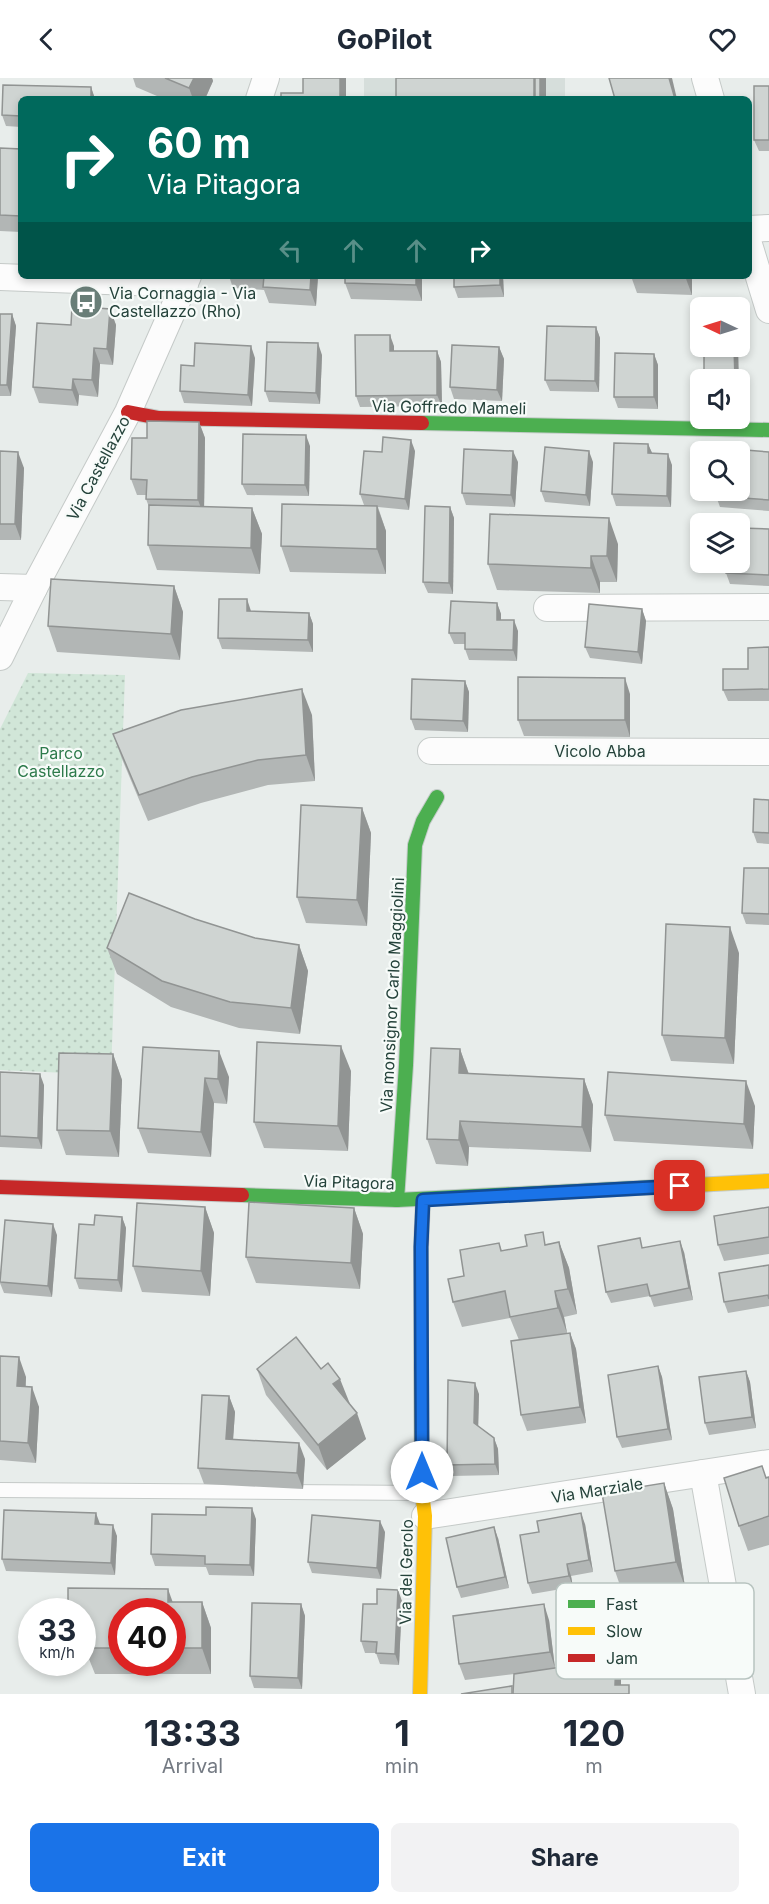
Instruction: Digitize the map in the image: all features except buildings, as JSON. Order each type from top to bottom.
[{"type":"street","points":[[260,96],[266,78]]},
{"type":"street","points":[[705,78],[710,96]]},
{"type":"street","points":[[752,229],[769,228]]},
{"type":"street","points":[[752,255],[769,310]]},
{"type":"street","points":[[0,277],[18,277]]},
{"type":"street","points":[[125,279],[187,280]]},
{"type":"street","name":"Via Castellazzo","points":[[0,657],[34,588],[128,412],[187,280]]},
{"type":"street","name":"Via Goffredo Mameli","points":[[128,412],[159,418],[769,429]]},
{"type":"street","points":[[0,587],[34,588]]},
{"type":"street","points":[[547,608],[769,607]]},
{"type":"street","name":"Vicolo Abba","points":[[431,751],[769,752]]},
{"type":"street","name":"Via monsignor Carlo Maggiolini","points":[[397,1200],[406,1065],[415,846],[423,821],[437,797]]},
{"type":"street","name":"Via Pitagora","points":[[0,1187],[423,1200],[769,1181]]},
{"type":"street","name":"Via del Gerolo","points":[[420,1694],[423,1505],[421,1247],[423,1200]]},
{"type":"street","name":"Via Marziale","points":[[423,1505],[703,1473],[769,1463]]},
{"type":"street","points":[[703,1473],[722,1583]]},
{"type":"street","points":[[739,1679],[742,1694]]},
{"type":"lane","points":[[0,1490],[423,1505]]},
{"type":"shaded area","points":[[364,78],[565,78],[565,96],[364,96]]},
{"type":"green space","name":"Parco Castellazzo","points":[[28,673],[125,675],[111,1075],[0,1070],[0,729]]},
{"type":"traffic: fast","points":[[422,423],[769,430]]},
{"type":"traffic: fast","points":[[397,1200],[406,1065],[415,845],[423,821],[437,797]]},
{"type":"traffic: fast","points":[[242,1195],[397,1200],[677,1186]]},
{"type":"traffic: slow","points":[[677,1186],[769,1181]]},
{"type":"traffic: slow","points":[[420,1694],[425,1516],[422,1493],[421,1367]]},
{"type":"traffic: jam","points":[[128,412],[159,418],[422,423]]},
{"type":"traffic: jam","points":[[0,1187],[242,1195]]},
{"type":"traffic: jam","points":[[421,1367],[423,1200]]},
{"type":"place","name":"Via Cornaggia - Via Castellazzo (Rho)","points":[[86,302]]},
{"type":"route","points":[[422,1472],[421,1247],[423,1200],[680,1186]]}]
